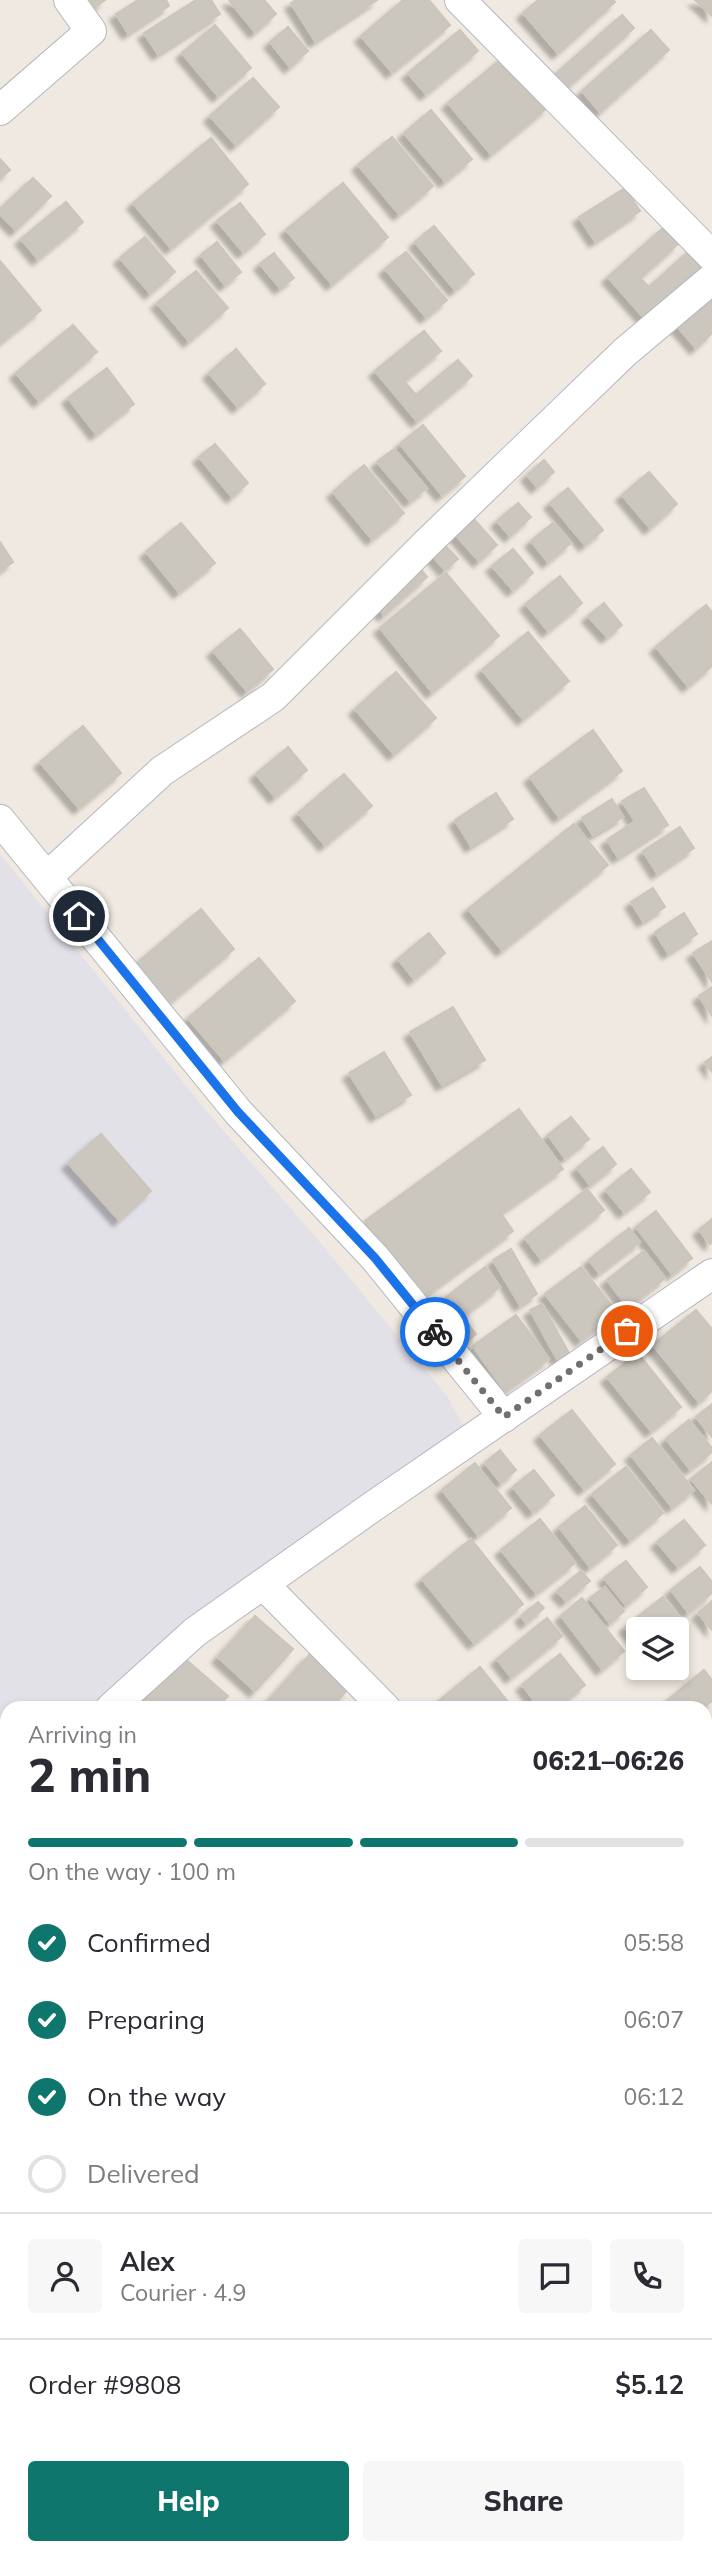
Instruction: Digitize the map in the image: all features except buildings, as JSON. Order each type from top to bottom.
[{"type":"street","points":[[0,110],[91,32],[69,0]]},
{"type":"street","points":[[460,0],[712,256]]},
{"type":"street","points":[[47,877],[162,771],[273,697],[426,544],[625,352],[712,279]]},
{"type":"street","points":[[0,820],[238,1112],[375,1258],[504,1417]]},
{"type":"street","points":[[119,1701],[195,1632],[712,1274]]},
{"type":"street","points":[[263,1584],[366,1701]]},
{"type":"shaded area","points":[[0,854],[203,1107],[324,1247],[447,1396],[476,1448],[206,1609],[103,1701],[0,1701]]},
{"type":"way so far","points":[[435,1332],[504,1417],[627,1331]]},
{"type":"route","points":[[79,916],[238,1112],[375,1258],[435,1332]]}]
